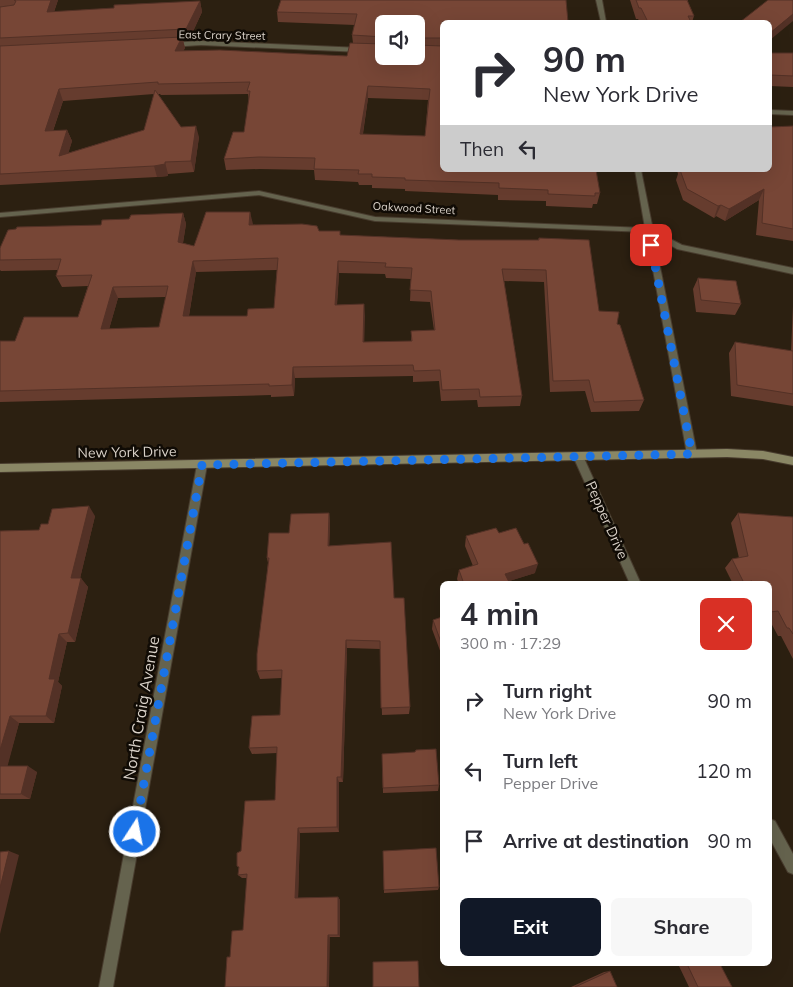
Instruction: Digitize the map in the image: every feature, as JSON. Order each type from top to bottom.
[{"type":"street","points":[[599,0],[604,20]]},
{"type":"street","name":"East Crary Street","points":[[163,45],[201,43],[375,51]]},
{"type":"street","points":[[772,112],[793,112]]},
{"type":"street","points":[[638,172],[692,454]]},
{"type":"street","name":"Oakwood Street","points":[[0,214],[259,194],[375,218],[648,230],[680,247],[793,270]]},
{"type":"street","name":"New York Drive","points":[[0,468],[692,454],[754,454],[793,460]]},
{"type":"street","name":"Pepper Drive","points":[[578,456],[635,581]]},
{"type":"street","name":"North Craig Avenue","points":[[106,987],[202,465]]},
{"type":"street","points":[[772,830],[793,867]]},
{"type":"building","points":[[14,0],[51,0],[47,12],[114,8],[114,5],[200,1],[186,29],[0,38],[0,7],[14,5],[16,1]]},
{"type":"building","points":[[281,0],[566,0],[568,20],[440,20],[440,38],[425,38],[425,15],[375,15],[375,36],[352,35],[357,14],[277,12]]},
{"type":"building","points":[[636,0],[687,0],[694,16],[688,16],[690,20],[647,20],[641,8],[639,8]]},
{"type":"building","points":[[768,0],[793,0],[793,14],[772,31],[772,20],[743,20]]},
{"type":"building","points":[[182,37],[175,51],[220,50],[347,56],[350,43],[375,44],[375,65],[425,65],[425,45],[440,46],[440,172],[596,172],[600,193],[595,193],[595,196],[548,194],[548,190],[499,188],[499,183],[372,177],[372,174],[358,174],[359,170],[314,169],[315,158],[259,157],[224,159],[233,132],[244,132],[250,91],[247,91],[250,82],[158,84],[158,82],[59,89],[45,131],[67,130],[59,156],[144,130],[155,90],[181,127],[196,126],[191,161],[165,162],[165,164],[0,174],[0,46]],"holes":[[[368,86],[430,89],[425,136],[360,134]]]},
{"type":"building","points":[[772,53],[793,53],[793,76],[772,75]]},
{"type":"building","points":[[793,126],[793,229],[762,223],[764,189],[729,209],[721,205],[718,206],[687,189],[681,172],[772,172],[772,127]]},
{"type":"building","points":[[206,212],[250,212],[249,225],[302,224],[317,226],[319,231],[340,231],[340,235],[459,240],[539,240],[539,238],[589,240],[599,311],[619,312],[617,324],[620,325],[644,400],[594,402],[589,380],[553,381],[546,270],[502,269],[522,396],[480,397],[479,389],[442,390],[440,370],[414,371],[413,365],[293,367],[292,385],[0,391],[0,341],[15,341],[24,317],[78,317],[92,275],[56,276],[61,259],[0,260],[0,248],[8,230],[16,229],[17,227],[101,225],[102,220],[129,219],[131,215],[183,213],[178,242],[194,246]],"holes":[[[278,258],[274,308],[248,309],[247,316],[183,316],[193,261]],[[338,261],[386,263],[385,267],[412,268],[410,290],[431,291],[435,330],[411,331],[412,341],[363,342],[364,304],[335,305]],[[168,286],[159,327],[101,329],[113,287]]]},
{"type":"building","points":[[698,278],[736,281],[741,304],[701,300]]},
{"type":"building","points":[[735,342],[793,351],[793,394],[737,385]]},
{"type":"building","points":[[89,506],[71,578],[81,578],[68,633],[59,634],[49,679],[55,679],[46,716],[10,716],[0,750],[0,531],[39,530],[41,524],[48,524],[52,509]]},
{"type":"building","points":[[329,513],[328,546],[391,542],[394,598],[404,598],[410,707],[381,708],[380,641],[346,640],[341,777],[337,777],[337,827],[298,828],[295,898],[338,897],[338,935],[328,935],[327,987],[225,987],[227,957],[230,957],[232,931],[243,930],[247,874],[238,875],[237,853],[241,851],[245,801],[275,800],[277,747],[249,748],[252,716],[280,715],[282,670],[257,671],[257,654],[269,558],[267,558],[269,533],[289,533],[291,514]]},
{"type":"building","points":[[738,513],[793,517],[793,634],[787,628],[778,611],[772,612],[772,581],[743,581],[732,559],[748,556]]},
{"type":"building","points":[[496,528],[499,533],[516,528],[524,544],[528,543],[538,564],[505,574],[508,581],[463,581],[459,570],[478,564],[466,536]]},
{"type":"building","points":[[440,618],[440,639],[433,620]]},
{"type":"building","points":[[436,749],[439,785],[383,788],[382,754]]},
{"type":"building","points":[[0,766],[28,766],[21,794],[0,794]]},
{"type":"building","points":[[436,848],[439,887],[384,890],[383,851]]},
{"type":"building","points":[[9,851],[0,888],[0,852]]},
{"type":"building","points":[[418,961],[419,987],[373,987],[373,962]]},
{"type":"building","points":[[688,966],[721,966],[732,987],[698,987]]},
{"type":"building","points":[[610,971],[617,987],[575,987]]},
{"type":"route","points":[[135,832],[202,465],[692,454],[651,245]]}]
